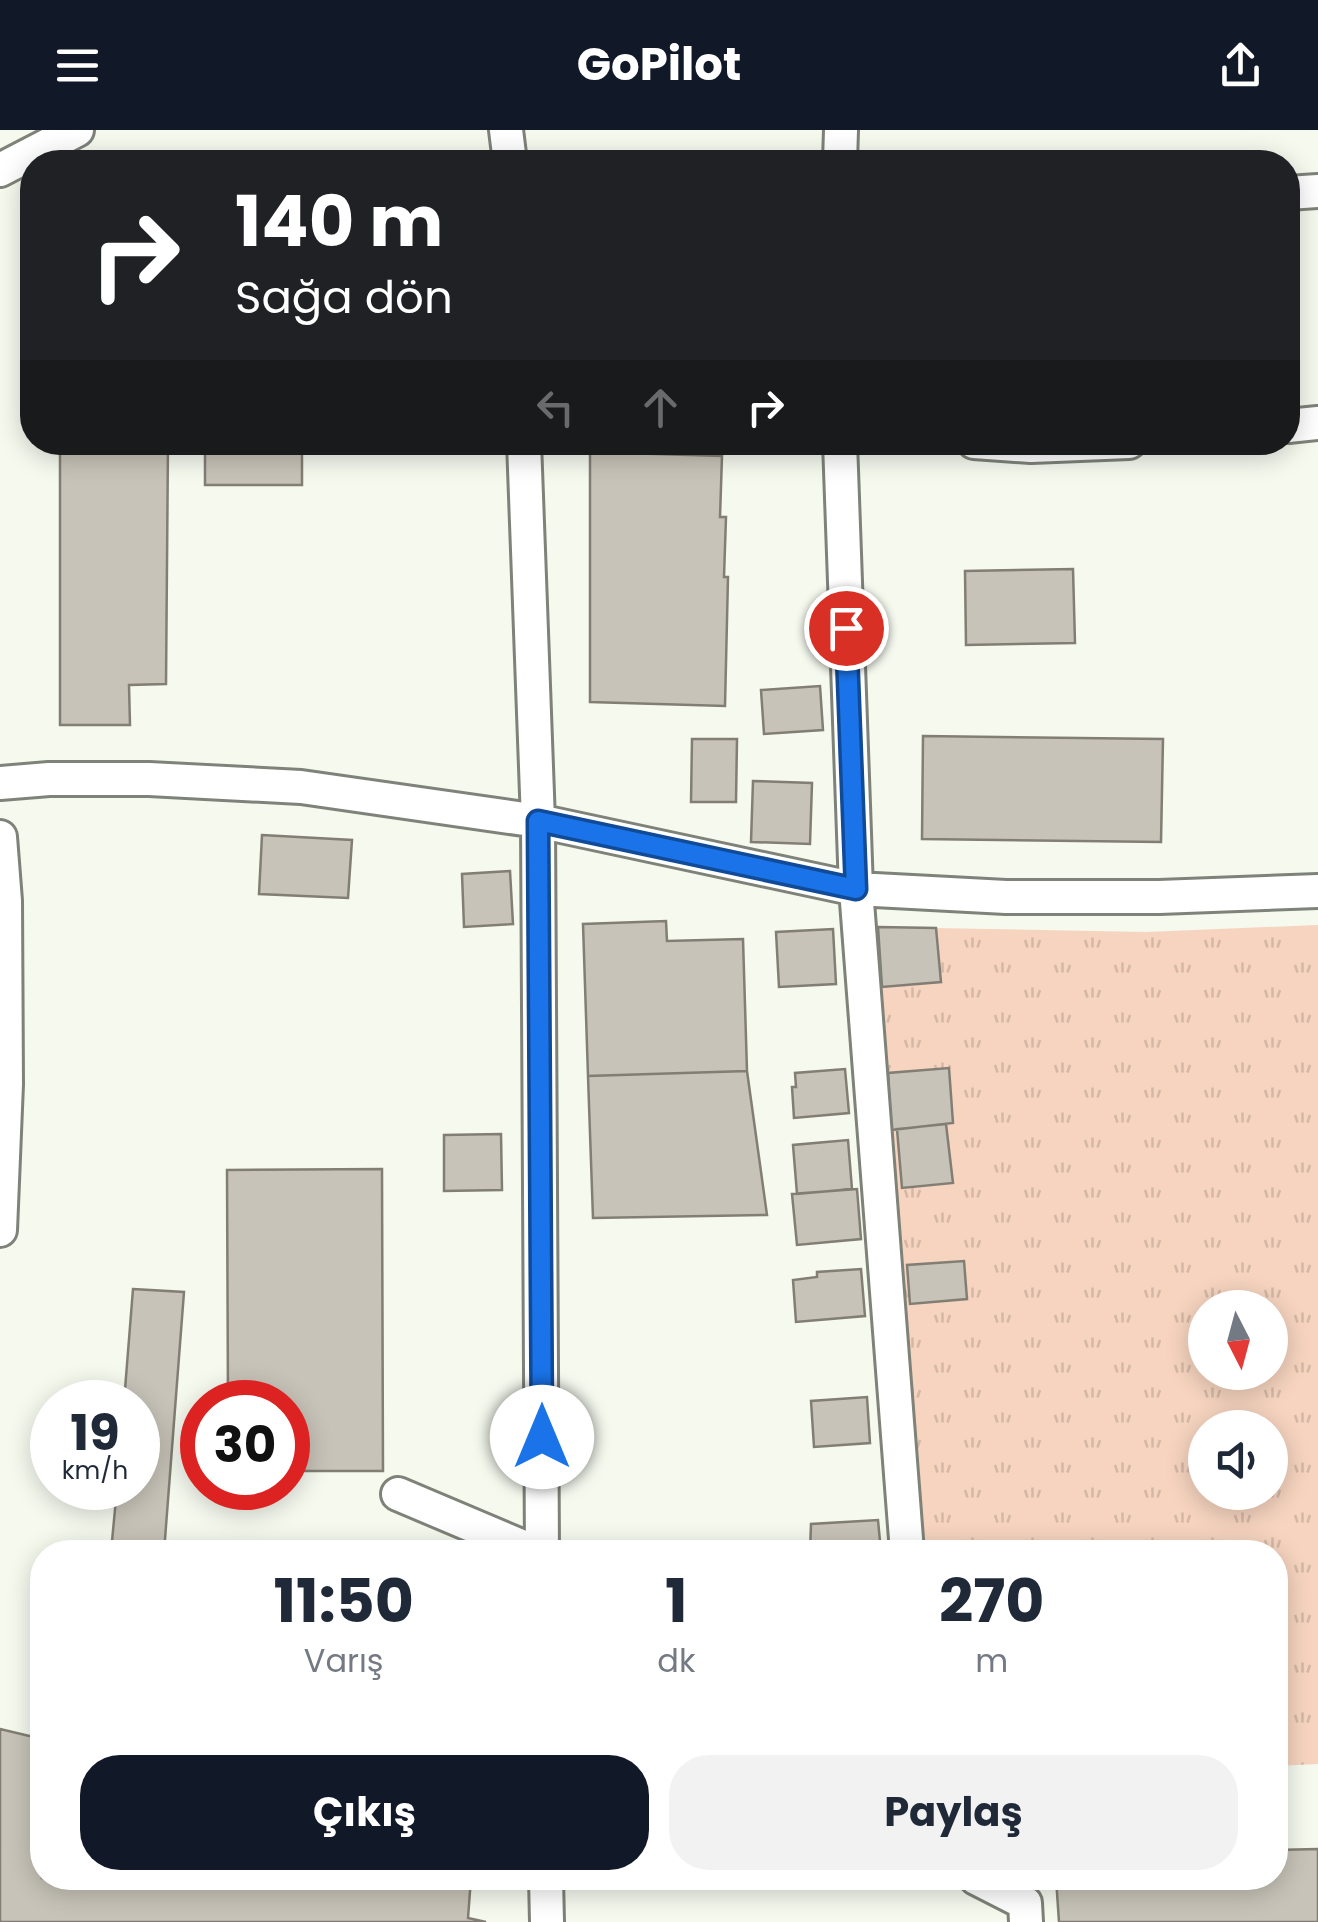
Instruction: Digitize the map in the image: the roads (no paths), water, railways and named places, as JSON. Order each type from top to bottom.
[{"type":"street","points":[[38,150],[77,130]]},
{"type":"street","points":[[524,455],[538,821],[542,1540]]},
{"type":"street","points":[[840,455],[856,889],[905,1540]]},
{"type":"street","points":[[0,783],[49,779],[217,781],[301,787],[538,821],[856,889],[1006,897],[1159,898],[1318,891]]},
{"type":"street","points":[[0,837],[5,900],[6,1084],[0,1230]]},
{"type":"street","points":[[398,1494],[507,1540]]},
{"type":"street","points":[[546,1890],[547,1922]]},
{"type":"street","points":[[1000,1890],[1025,1903],[1026,1922]]}]
